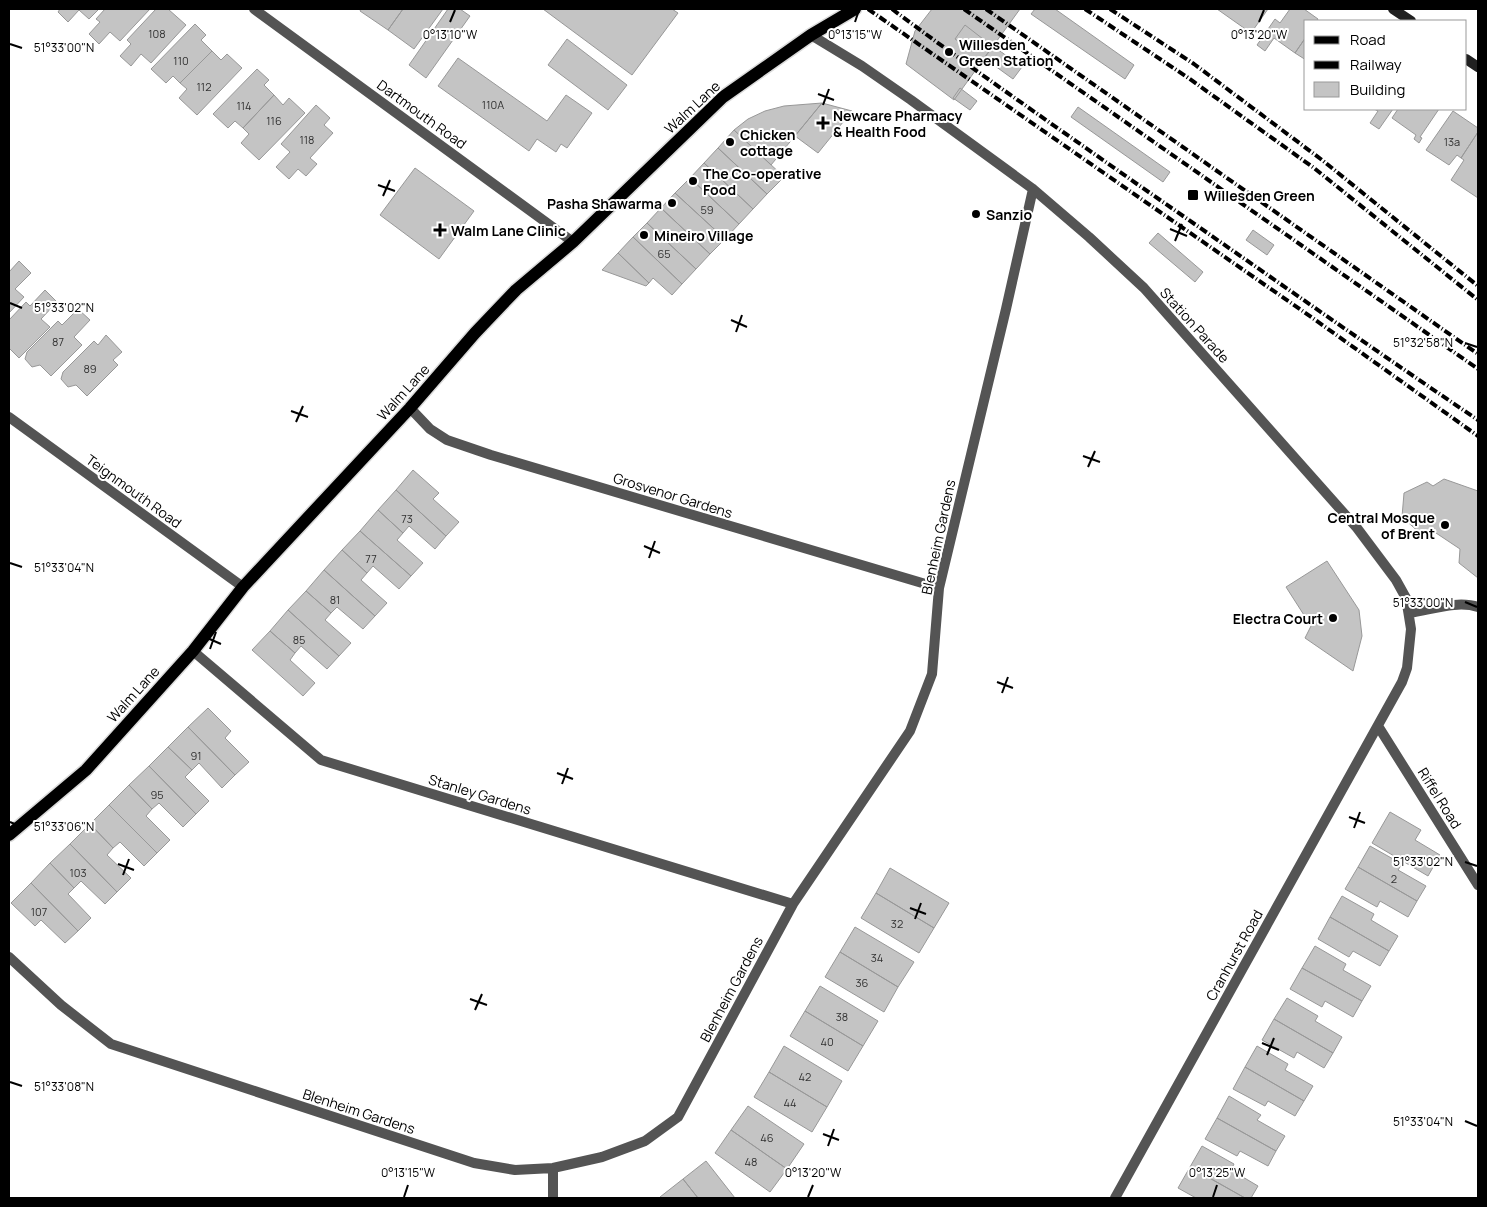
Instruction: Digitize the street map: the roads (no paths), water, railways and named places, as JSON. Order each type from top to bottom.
[{"type":"main road","name":"Walm Lane","points":[[9,835],[86,770],[193,650],[243,587],[410,408],[475,333],[516,290],[573,242],[723,97],[811,35],[855,9]]},
{"type":"street","name":"Dartmouth Road","points":[[254,9],[573,242]]},
{"type":"street","points":[[1393,9],[1410,20]]},
{"type":"street","name":"Station Parade","points":[[811,35],[862,66],[910,100],[1033,190],[1089,237],[1144,288],[1350,520],[1396,580],[1406,598],[1409,613],[1410,649],[1406,668],[1402,682],[1378,726]]},
{"type":"street","points":[[1467,60],[1478,67]]},
{"type":"street","name":"Blenheim Gardens","points":[[9,957],[61,1006],[112,1044],[474,1163],[514,1170],[553,1168],[602,1157],[645,1141],[678,1117],[793,904],[910,731],[932,674],[939,588],[1033,190]]},
{"type":"street","name":"Grosvenor Gardens","points":[[410,408],[430,429],[446,440],[500,458],[939,588]]},
{"type":"street","name":"Teignmouth Road","points":[[9,417],[243,587]]},
{"type":"street","points":[[1409,613],[1455,605],[1478,607]]},
{"type":"street","name":"Stanley Gardens","points":[[193,650],[321,760],[793,904]]},
{"type":"street","name":"Riffel Road","points":[[1378,726],[1478,885]]},
{"type":"street","name":"Cranhurst Road","points":[[1115,1198],[1378,726]]},
{"type":"street","points":[[553,1168],[553,1198]]},
{"type":"railway","points":[[868,9],[1314,319],[1478,436]]},
{"type":"railway","points":[[892,9],[1137,184],[1478,420]]},
{"type":"railway","points":[[964,9],[1478,369]]},
{"type":"railway","points":[[986,9],[1478,354]]},
{"type":"railway","points":[[1085,9],[1187,77],[1314,168],[1478,300]]},
{"type":"railway","points":[[1110,9],[1194,64],[1322,160],[1478,286]]},
{"type":"place","name":"Willesden Green Station","points":[[949,52]]},
{"type":"place","name":"Newcare Pharmacy & Health Food","points":[[823,123]]},
{"type":"place","name":"Chicken cottage","points":[[730,142]]},
{"type":"place","name":"The Co-operative Food","points":[[693,181]]},
{"type":"place","name":"Willesden Green","points":[[1193,195]]},
{"type":"place","name":"Pasha Shawarma","points":[[672,203]]},
{"type":"place","name":"Sanzio","points":[[976,214]]},
{"type":"place","name":"Walm Lane Clinic","points":[[440,230]]},
{"type":"place","name":"Mineiro Village","points":[[644,235]]},
{"type":"place","name":"Central Mosque of Brent","points":[[1445,525]]},
{"type":"place","name":"Electra Court","points":[[1333,618]]}]
